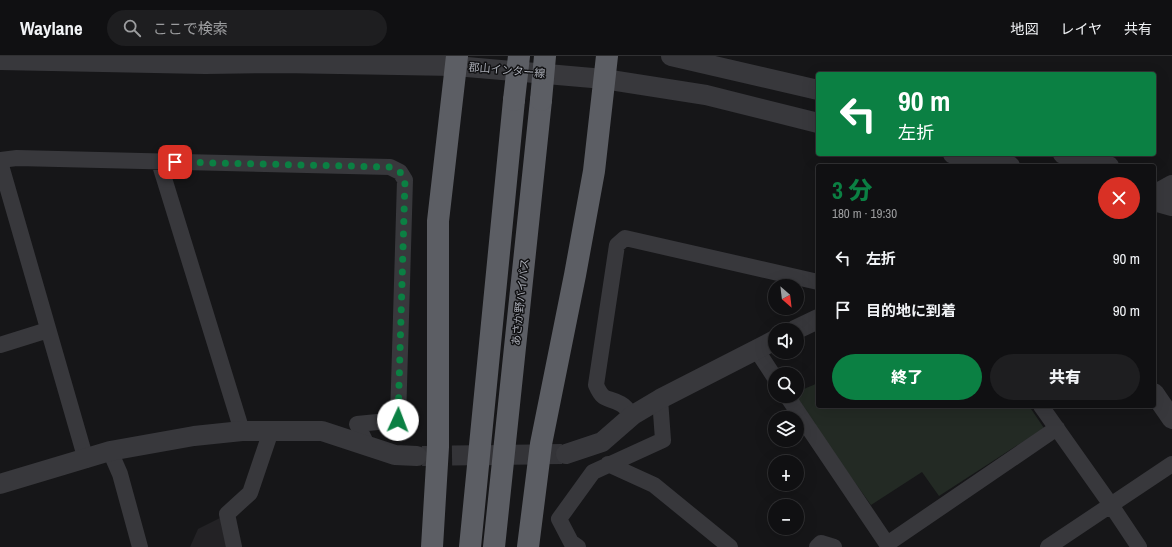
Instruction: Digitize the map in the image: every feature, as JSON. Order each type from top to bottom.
[{"type":"highway","points":[[470,547],[519,56]]},
{"type":"highway","name":"あさか野バイパス","points":[[494,547],[545,56]]},
{"type":"highway","points":[[528,547],[541,444],[594,171],[607,56]]},
{"type":"highway","points":[[432,547],[438,447],[438,221],[456,61]]},
{"type":"street","points":[[671,56],[816,90]]},
{"type":"street","name":"郡山インター線","points":[[0,60],[205,64],[456,61],[604,79],[706,95],[816,122]]},
{"type":"street","points":[[962,156],[1000,164]]},
{"type":"street","points":[[1071,156],[1101,164]]},
{"type":"street","points":[[86,460],[0,161],[17,158],[390,167],[400,172],[405,180],[398,420],[358,424],[367,445]]},
{"type":"street","points":[[160,162],[242,431]]},
{"type":"street","points":[[1156,179],[1172,184]]},
{"type":"street","points":[[1156,194],[1172,184]]},
{"type":"street","points":[[1156,202],[1172,206]]},
{"type":"street","points":[[633,415],[622,404],[600,395],[596,386],[617,245],[625,238],[816,282]]},
{"type":"street","points":[[804,326],[816,320]]},
{"type":"street","points":[[0,345],[48,330]]},
{"type":"street","points":[[566,454],[602,442],[633,415],[660,399],[768,344]]},
{"type":"street","points":[[756,350],[768,368]]},
{"type":"street","points":[[1156,396],[1172,419]]},
{"type":"street","points":[[578,547],[571,542],[559,519],[593,472],[663,440],[660,399]]},
{"type":"street","points":[[792,403],[888,545],[1057,428]]},
{"type":"street","points":[[1042,408],[1111,505],[1138,547]]},
{"type":"street","points":[[0,484],[86,460],[110,451],[194,436],[242,431],[322,432],[395,455],[417,456]]},
{"type":"street","points":[[234,547],[227,514],[250,493],[271,431]]},
{"type":"street","points":[[110,451],[120,474],[140,547]]},
{"type":"street","points":[[608,464],[654,485],[730,547]]},
{"type":"street","points":[[1048,547],[1172,464]]},
{"type":"street","points":[[817,547],[821,543],[834,547]]},
{"type":"shaded area","points":[[816,384],[816,408],[1030,408],[1044,428],[939,496],[922,472],[871,505],[798,403],[804,403],[804,389]]},
{"type":"shaded area","points":[[220,518],[228,547],[190,547],[198,529]]},
{"type":"tunnel","points":[[422,456],[566,454]]},
{"type":"route","points":[[175,162],[390,167],[400,172],[405,180],[398,420]]}]
